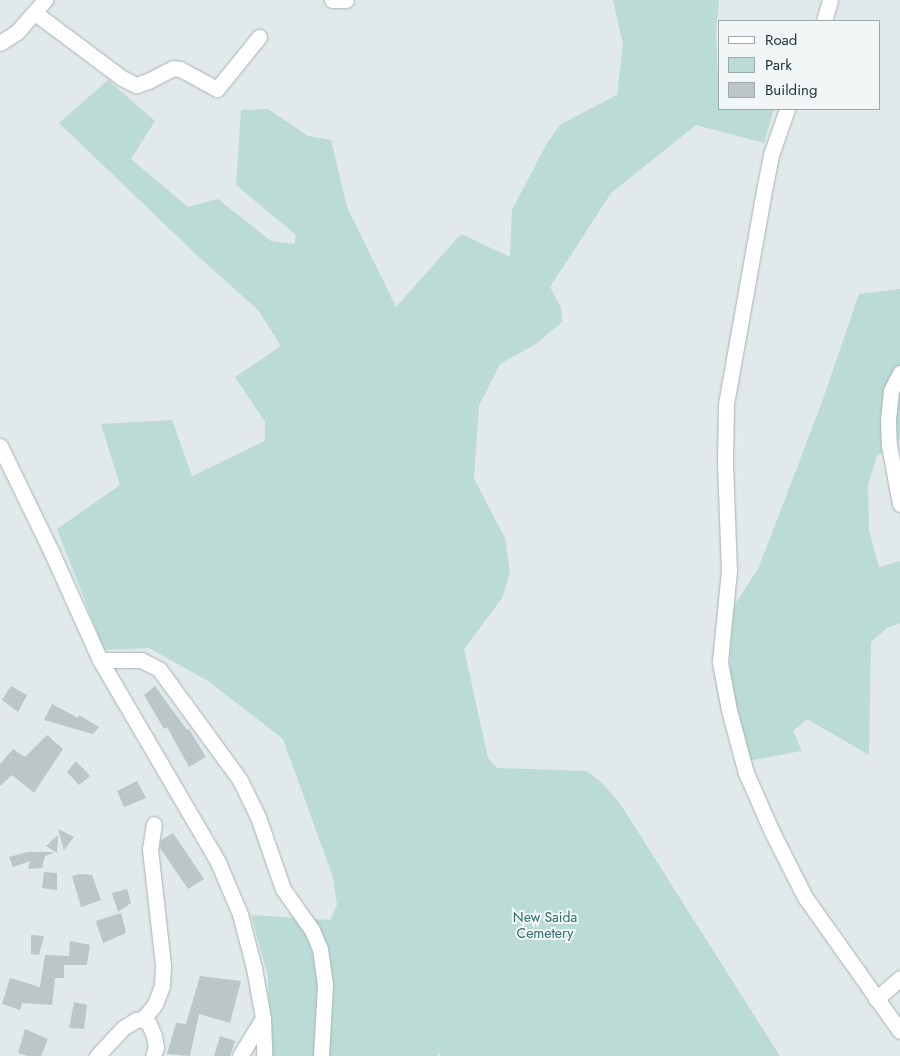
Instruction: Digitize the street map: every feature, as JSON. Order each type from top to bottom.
[{"type":"street","points":[[0,43],[17,32],[45,0]]},
{"type":"street","points":[[332,0],[346,0]]},
{"type":"street","points":[[824,20],[830,0]]},
{"type":"street","points":[[35,12],[122,78],[136,84],[148,81],[173,68],[189,73],[217,88],[259,37]]},
{"type":"street","points":[[787,110],[765,185],[726,404],[725,463],[729,570],[720,662],[729,710],[746,773],[758,804],[805,897],[900,1031]]},
{"type":"street","points":[[900,373],[891,391],[888,420],[889,445],[900,504]]},
{"type":"street","points":[[0,446],[51,551],[100,660],[218,862],[240,914],[263,1018],[264,1056]]},
{"type":"street","points":[[100,660],[141,660],[159,669],[240,780],[258,817],[283,889],[312,930],[320,949],[325,985],[321,1056]]},
{"type":"street","points":[[97,1056],[123,1028],[136,1020],[143,1019],[155,1004],[162,986],[163,965],[150,849],[154,824]]},
{"type":"street","points":[[876,999],[900,978]]},
{"type":"street","points":[[240,1056],[263,1018]]},
{"type":"street","points":[[143,1019],[149,1024],[154,1036],[156,1047],[153,1056]]},
{"type":"green space","name":"New Saida Cemetery","points":[[613,0],[719,0],[716,32],[718,110],[774,110],[764,143],[696,125],[611,193],[550,287],[561,308],[562,322],[536,344],[500,364],[479,406],[474,479],[505,538],[510,573],[502,598],[464,649],[488,758],[497,768],[586,771],[600,781],[619,802],[780,1056],[440,1056],[439,1052],[437,1056],[270,1056],[268,976],[251,915],[330,920],[337,905],[333,877],[283,739],[208,681],[149,648],[104,650],[57,529],[120,485],[101,424],[172,420],[192,476],[265,441],[265,422],[235,377],[281,346],[258,310],[202,260],[59,123],[108,80],[155,121],[131,159],[188,207],[218,199],[271,241],[294,244],[296,235],[236,185],[241,110],[268,109],[308,136],[331,140],[347,207],[396,307],[461,234],[510,257],[512,210],[547,143],[561,124],[617,95],[623,45]]},
{"type":"green space","points":[[900,289],[900,439],[877,456],[868,485],[869,531],[879,567],[900,561],[900,623],[887,628],[871,642],[869,755],[807,719],[793,731],[802,751],[747,761],[729,692],[732,609],[759,567],[821,405],[859,294]]},
{"type":"building","points":[[11,686],[27,695],[18,712],[2,700]]},
{"type":"building","points":[[155,686],[187,730],[189,729],[206,757],[189,767],[167,727],[164,729],[144,695]]},
{"type":"building","points":[[52,704],[78,718],[79,715],[99,727],[93,734],[44,720]]},
{"type":"building","points":[[47,735],[63,749],[34,793],[12,775],[0,786],[0,764],[13,749],[25,757]]},
{"type":"building","points":[[76,761],[90,776],[79,785],[67,772]]},
{"type":"building","points":[[137,781],[146,798],[124,807],[117,791]]},
{"type":"building","points":[[58,829],[74,837],[64,850]]},
{"type":"building","points":[[173,833],[204,879],[188,889],[160,848],[161,840]]},
{"type":"building","points":[[58,835],[57,853],[46,846]]},
{"type":"building","points":[[28,852],[53,853],[45,856],[42,868],[28,869],[30,861],[13,867],[9,857]]},
{"type":"building","points":[[44,872],[57,873],[57,890],[42,888]]},
{"type":"building","points":[[80,874],[92,875],[101,900],[81,907],[72,876]]},
{"type":"building","points":[[127,889],[131,903],[118,912],[112,893]]},
{"type":"building","points":[[121,913],[126,933],[103,943],[96,921]]},
{"type":"building","points":[[31,935],[44,936],[39,955],[31,954]]},
{"type":"building","points":[[70,941],[90,945],[87,965],[64,965],[64,978],[55,978],[52,1005],[22,1003],[20,1010],[2,1004],[10,978],[40,987],[45,955],[69,956]]},
{"type":"building","points":[[200,976],[241,981],[230,1023],[199,1014],[190,1056],[167,1054],[176,1023],[186,1024]]},
{"type":"building","points":[[74,1002],[87,1005],[84,1029],[69,1028]]},
{"type":"building","points":[[25,1029],[48,1039],[41,1056],[28,1056],[18,1053]]},
{"type":"building","points":[[220,1036],[235,1041],[230,1056],[214,1056]]}]
